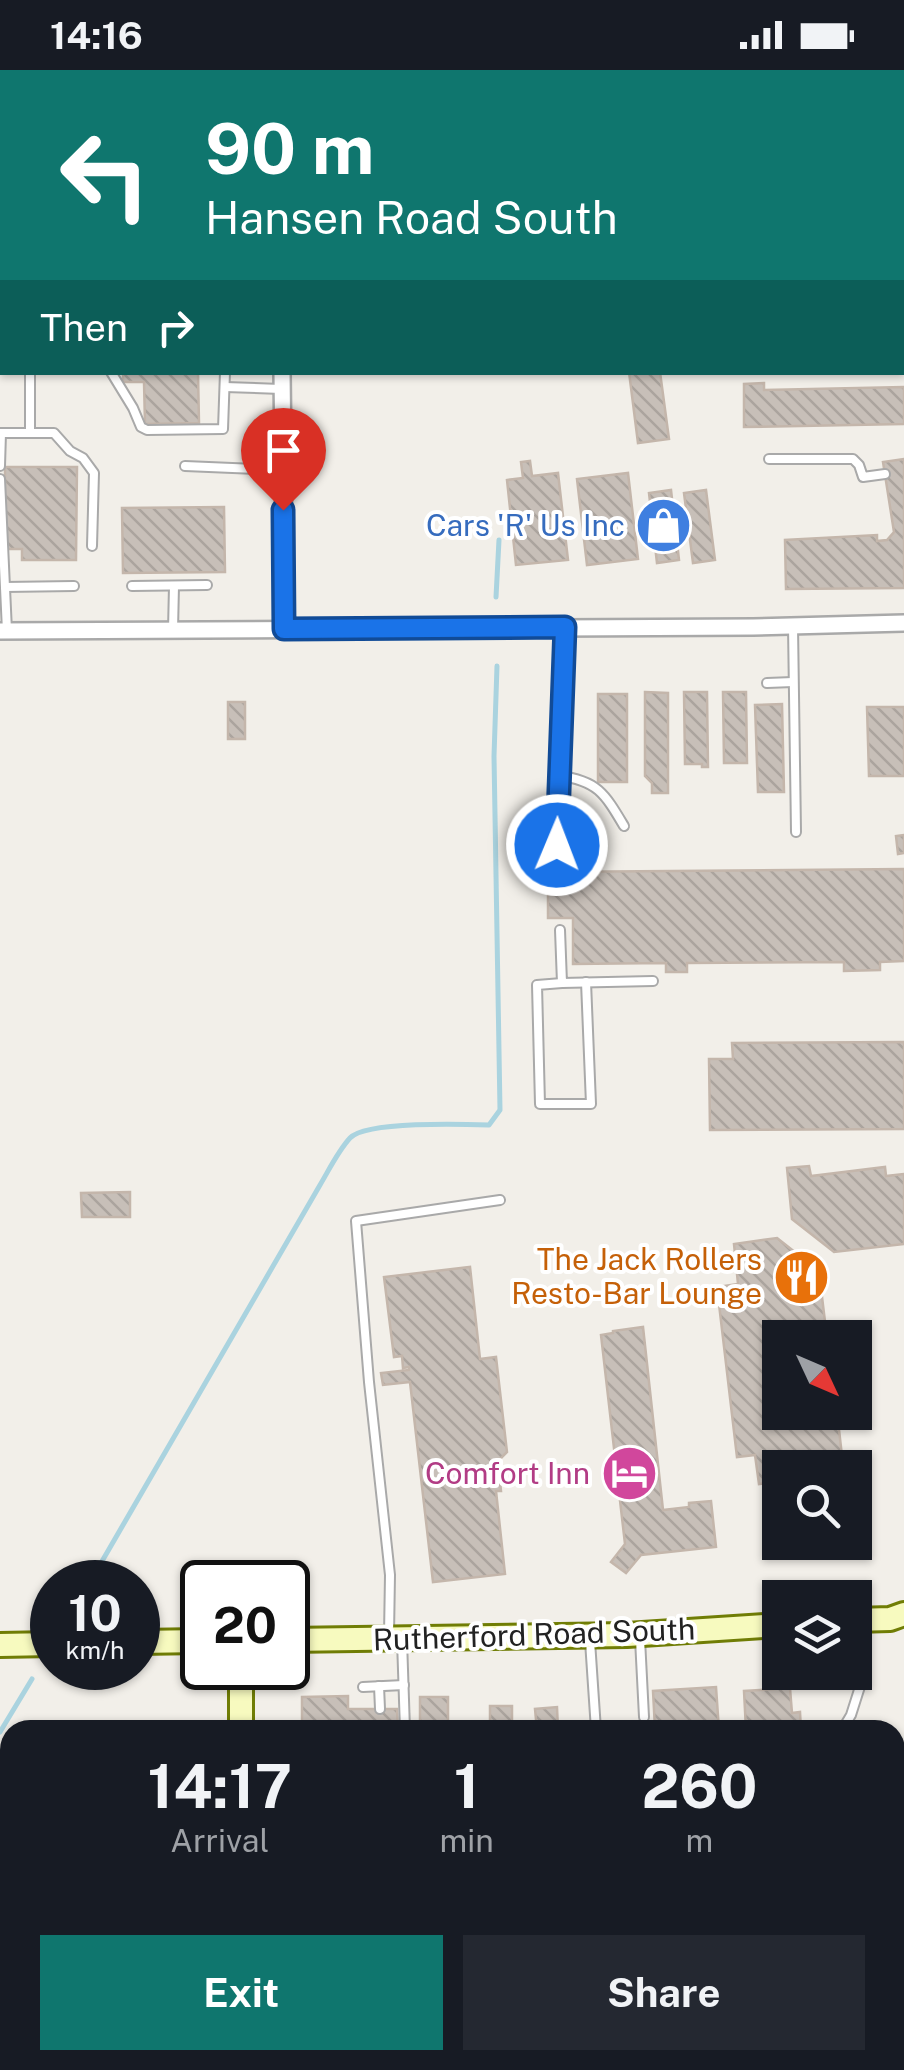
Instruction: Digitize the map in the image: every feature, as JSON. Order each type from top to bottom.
[{"type":"street","points":[[281,380],[284,629]]},
{"type":"street","points":[[3,632],[904,623]]},
{"type":"street","points":[[872,1620],[899,1619]]},
{"type":"street","name":"Rutherford Road South","points":[[310,1640],[639,1635],[762,1626]]},
{"type":"street","points":[[0,1644],[30,1644]]},
{"type":"street","points":[[241,1690],[241,1720]]},
{"type":"lane","points":[[30,375],[30,433]]},
{"type":"lane","points":[[113,375],[140,427],[147,430],[223,429],[225,375]]},
{"type":"lane","points":[[225,388],[281,380]]},
{"type":"lane","points":[[0,466],[1,433],[54,433],[70,451],[83,458],[94,473],[92,546]]},
{"type":"lane","points":[[770,459],[853,460],[863,477],[885,474]]},
{"type":"lane","points":[[185,466],[282,470]]},
{"type":"lane","points":[[0,479],[3,632]]},
{"type":"lane","points":[[132,586],[207,585]]},
{"type":"lane","points":[[5,587],[74,586]]},
{"type":"lane","points":[[173,630],[174,586]]},
{"type":"lane","points":[[794,626],[796,832]]},
{"type":"lane","points":[[557,845],[565,627]]},
{"type":"lane","points":[[767,682],[793,682]]},
{"type":"lane","points":[[558,776],[582,778],[607,799],[624,826]]},
{"type":"lane","points":[[560,930],[562,983]]},
{"type":"lane","points":[[586,982],[591,1104],[540,1104],[537,986],[562,983],[586,982],[653,980]]},
{"type":"lane","points":[[405,1720],[356,1220],[500,1200]]},
{"type":"lane","points":[[639,1635],[644,1717]]},
{"type":"lane","points":[[589,1636],[595,1720]]},
{"type":"lane","points":[[363,1687],[404,1685]]},
{"type":"lane","points":[[380,1686],[380,1709]]},
{"type":"lane","points":[[848,1720],[859,1690]]},
{"type":"building","points":[[123,375],[198,375],[199,423],[145,424],[144,382],[123,382]]},
{"type":"building","points":[[629,375],[660,375],[669,439],[638,443]]},
{"type":"building","points":[[764,383],[764,390],[904,387],[904,424],[744,427],[744,384]]},
{"type":"building","points":[[904,459],[904,588],[786,589],[785,540],[877,535],[877,541],[887,540],[894,532],[883,462]]},
{"type":"building","points":[[530,461],[532,476],[558,473],[568,560],[516,565],[507,480],[523,478],[521,462]]},
{"type":"building","points":[[5,467],[77,467],[76,560],[22,560],[22,549],[5,549]]},
{"type":"building","points":[[628,473],[638,559],[587,565],[577,479]]},
{"type":"building","name":"Cars 'R' Us Inc","points":[[671,490],[679,560],[657,563],[649,493]]},
{"type":"building","points":[[706,490],[715,560],[693,563],[684,493]]},
{"type":"building","points":[[224,507],[225,572],[123,573],[122,508]]},
{"type":"building","points":[[645,692],[668,693],[668,793],[652,793],[652,783],[645,776]]},
{"type":"building","points":[[684,692],[707,692],[708,767],[685,764]]},
{"type":"building","points":[[723,692],[746,692],[747,763],[724,763]]},
{"type":"building","points":[[598,694],[627,694],[627,782],[598,782]]},
{"type":"building","points":[[228,702],[245,702],[245,739],[228,739]]},
{"type":"building","points":[[782,704],[784,792],[758,792],[755,705]]},
{"type":"building","points":[[867,707],[904,707],[904,776],[869,776]]},
{"type":"building","points":[[904,835],[904,853],[898,854],[896,836]]},
{"type":"building","points":[[904,869],[904,961],[880,962],[880,970],[844,971],[844,962],[687,963],[687,972],[666,972],[666,963],[573,964],[573,918],[548,918],[548,872]]},
{"type":"building","points":[[904,1042],[904,1129],[710,1130],[709,1059],[733,1059],[732,1043]]},
{"type":"building","points":[[809,1166],[811,1176],[885,1167],[886,1176],[904,1174],[904,1244],[834,1252],[792,1219],[787,1168]]},
{"type":"building","points":[[130,1192],[130,1217],[82,1217],[81,1193]]},
{"type":"building","points":[[777,1238],[810,1264],[813,1260],[818,1264],[825,1320],[762,1320],[762,1430],[839,1430],[841,1450],[762,1450],[759,1484],[755,1455],[737,1457],[717,1287],[738,1284],[734,1244]]},
{"type":"building","points":[[470,1267],[480,1359],[496,1357],[507,1452],[498,1461],[501,1491],[496,1491],[505,1574],[433,1582],[410,1382],[383,1385],[381,1373],[409,1370],[403,1368],[402,1356],[394,1357],[384,1277]]},
{"type":"building","points":[[643,1327],[663,1510],[711,1501],[716,1547],[641,1555],[626,1573],[611,1562],[625,1544],[601,1335]]},
{"type":"building","points":[[716,1687],[718,1720],[655,1720],[653,1691]]},
{"type":"building","points":[[790,1690],[792,1713],[800,1712],[800,1720],[745,1720],[744,1691]]},
{"type":"building","points":[[348,1696],[348,1709],[397,1709],[398,1720],[302,1720],[302,1697]]},
{"type":"building","points":[[420,1697],[448,1697],[448,1720],[420,1720]]},
{"type":"building","points":[[490,1706],[512,1706],[512,1720],[490,1720]]},
{"type":"building","points":[[557,1707],[558,1720],[536,1720],[535,1709]]},
{"type":"waterway","points":[[496,597],[499,540]]},
{"type":"waterway","points":[[103,1560],[350,1138],[394,1126],[489,1125],[500,1110],[494,756],[497,666]]},
{"type":"waterway","points":[[7,1720],[30,1682]]},
{"type":"place","name":"Cars 'R' Us Inc","points":[[664,526]]},
{"type":"place","name":"The Jack Rollers Resto-Bar Lounge","points":[[801,1277]]},
{"type":"place","name":"Comfort Inn","points":[[629,1474]]},
{"type":"route","points":[[283,510],[284,629],[565,627],[557,845]]}]
